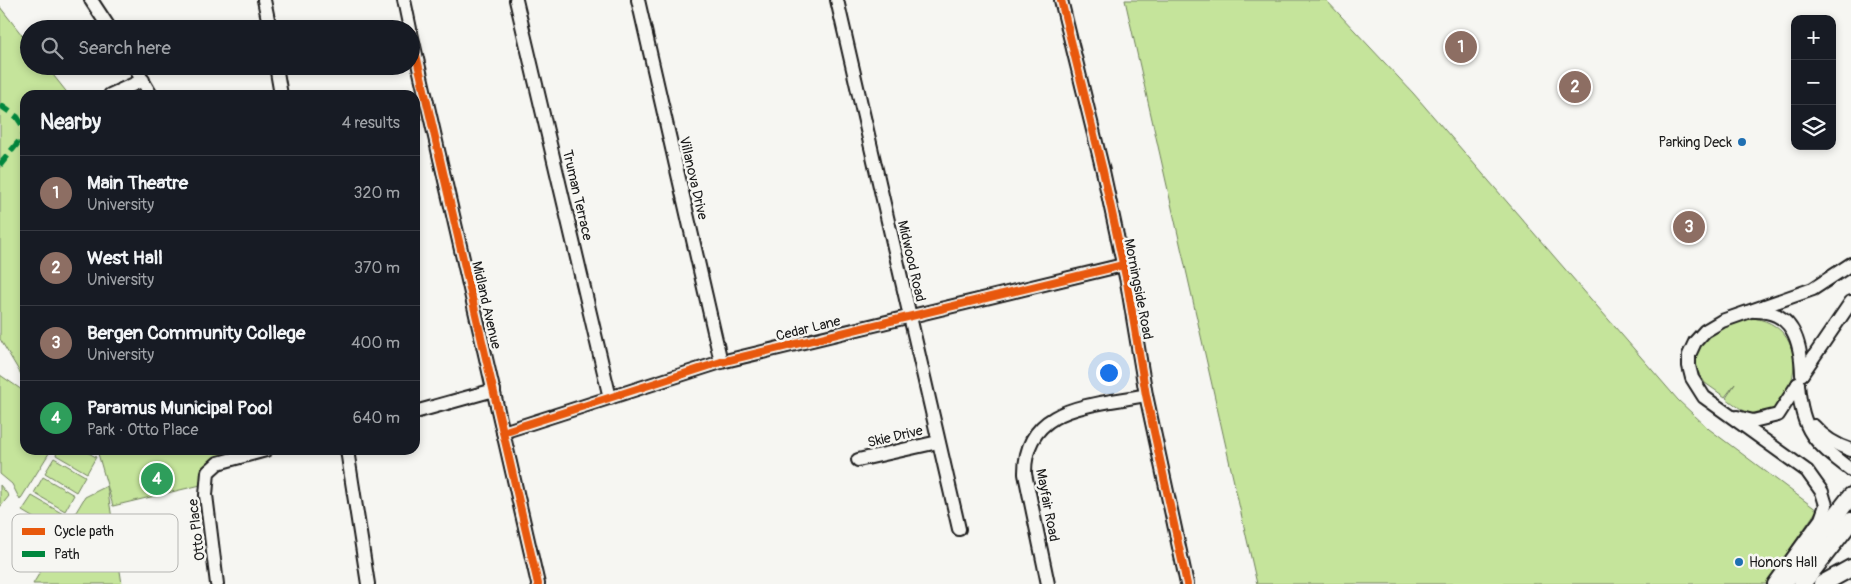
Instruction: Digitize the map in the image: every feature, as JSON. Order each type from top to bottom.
[{"type":"main road","points":[[1784,584],[1851,496]]},
{"type":"main road","points":[[1802,584],[1851,521]]},
{"type":"main road","points":[[1822,584],[1851,568]]},
{"type":"street","points":[[92,0],[104,20]]},
{"type":"street","points":[[264,0],[268,20]]},
{"type":"street","points":[[404,0],[408,20]]},
{"type":"street","name":"Truman Terrace","points":[[516,0],[610,398]]},
{"type":"street","name":"Villanova Drive","points":[[638,0],[721,362]]},
{"type":"street","name":"Midwood Road","points":[[837,0],[959,529]]},
{"type":"street","name":"Morningside Road","points":[[1061,0],[1123,265],[1146,395],[1187,584]]},
{"type":"street","name":"Midland Avenue","points":[[420,72],[538,584]]},
{"type":"street","points":[[140,75],[148,90]]},
{"type":"street","points":[[278,75],[280,90]]},
{"type":"street","points":[[121,90],[143,80]]},
{"type":"street","points":[[1774,584],[1821,519],[1826,505],[1822,492],[1807,471],[1704,397],[1692,378],[1689,355],[1695,342],[1705,331],[1744,311],[1813,289],[1851,264]]},
{"type":"street","name":"Cedar Lane","points":[[503,432],[721,362],[1123,265]]},
{"type":"street","points":[[1732,416],[1753,421],[1778,415],[1851,302]]},
{"type":"street","points":[[1744,311],[1763,311],[1778,317],[1792,328],[1799,342],[1802,410],[1806,428],[1817,442],[1851,470]]},
{"type":"street","points":[[420,411],[494,390]]},
{"type":"street","name":"Mayfair Road","points":[[1048,584],[1025,474],[1025,462],[1031,440],[1039,429],[1058,414],[1146,395]]},
{"type":"street","points":[[1802,410],[1822,435],[1837,446],[1851,450]]},
{"type":"street","name":"Skie Drive","points":[[858,460],[938,442]]},
{"type":"street","name":"Otto Place","points":[[217,584],[206,495],[208,472],[218,463],[248,455]]},
{"type":"street","points":[[348,455],[368,584]]},
{"type":"green space","points":[[1125,0],[1326,0],[1413,93],[1678,400],[1709,429],[1817,510],[1766,584],[1257,584]]},
{"type":"green space","points":[[0,7],[20,33],[20,75],[53,75],[65,90],[20,90],[20,373],[0,339]]},
{"type":"green space","points":[[1753,318],[1765,321],[1784,334],[1793,353],[1793,376],[1786,395],[1773,415],[1752,414],[1743,410],[1726,398],[1735,384],[1725,397],[1705,383],[1698,372],[1695,373],[1695,355],[1706,339],[1729,325]]},
{"type":"green space","points":[[0,375],[20,389],[20,455],[48,455],[20,500],[12,484],[0,474]]},
{"type":"green space","points":[[56,455],[92,455],[96,457],[87,473]]},
{"type":"green space","points":[[98,455],[248,455],[218,463],[205,484],[113,506]]},
{"type":"green space","points":[[54,458],[85,476],[76,492],[45,473]]},
{"type":"green space","points":[[43,477],[74,495],[65,511],[34,493]]},
{"type":"green space","points":[[0,485],[9,496],[0,507]]},
{"type":"green space","points":[[107,486],[111,514],[75,514],[85,497]]},
{"type":"green space","points":[[32,496],[63,514],[27,514],[22,511]]},
{"type":"green space","points":[[40,572],[120,572],[122,584],[33,584]]},
{"type":"marked path","points":[[0,105],[17,117],[20,122]]},
{"type":"marked path","points":[[0,165],[20,140]]},
{"type":"cycle path","points":[[1061,0],[1103,171],[1127,282],[1146,395],[1187,584]]},
{"type":"cycle path","points":[[420,72],[538,584]]},
{"type":"cycle path","points":[[503,432],[721,362],[1123,265]]},
{"type":"place","name":"Main Theatre","points":[[1461,47]]},
{"type":"place","name":"West Hall","points":[[1575,87]]},
{"type":"place","name":"Parking Deck","points":[[1742,142]]},
{"type":"place","name":"Bergen Community College","points":[[1689,227]]},
{"type":"place","name":"Paramus Municipal Pool","points":[[157,479]]},
{"type":"place","name":"Honors Hall","points":[[1739,562]]}]
